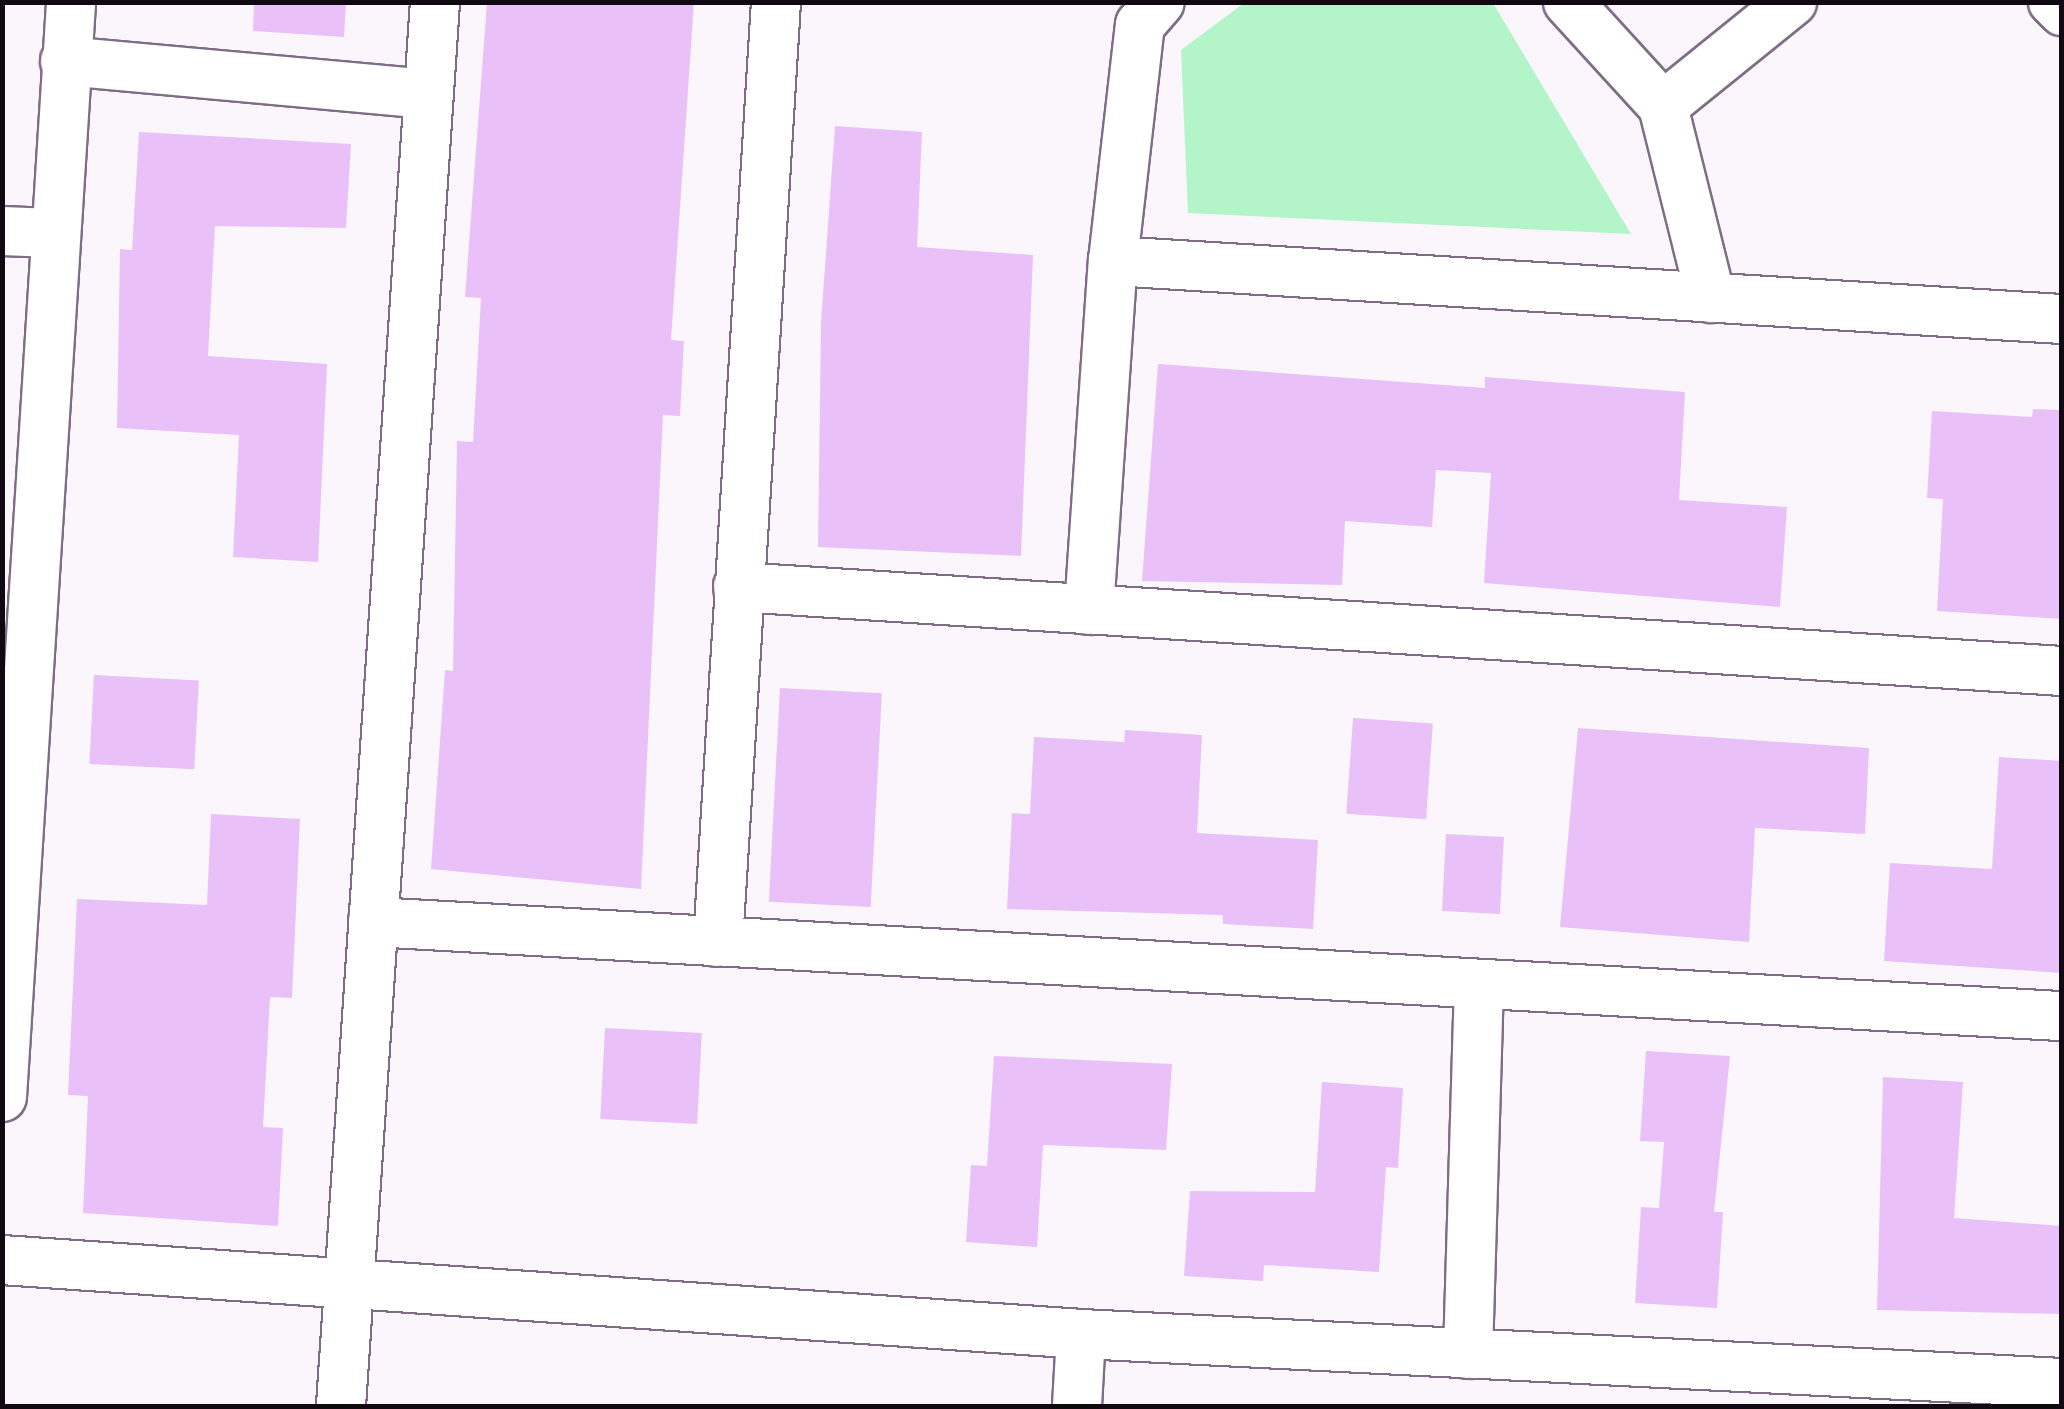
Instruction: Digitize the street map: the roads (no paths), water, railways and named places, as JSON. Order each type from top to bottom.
[{"type":"street","points":[[2,1097],[7,938],[70,2]]},
{"type":"street","points":[[341,1406],[435,2]]},
{"type":"street","points":[[718,942],[776,2]]},
{"type":"street","points":[[1089,610],[1113,260],[1140,26],[1160,2]]},
{"type":"street","points":[[1568,2],[1662,106],[1711,298]]},
{"type":"street","points":[[1662,106],[1792,2]]},
{"type":"street","points":[[2053,2],[2062,11]]},
{"type":"street","points":[[65,61],[429,94]]},
{"type":"street","points":[[2,231],[53,233]]},
{"type":"street","points":[[1113,260],[2062,320]]},
{"type":"street","points":[[738,588],[2062,671]]},
{"type":"street","points":[[373,922],[2062,1016]]},
{"type":"street","points":[[1468,1354],[1479,984]]},
{"type":"street","points":[[2,1260],[1081,1334],[1468,1354],[1785,1388],[2062,1383]]},
{"type":"street","points":[[1077,1406],[1081,1334]]}]
